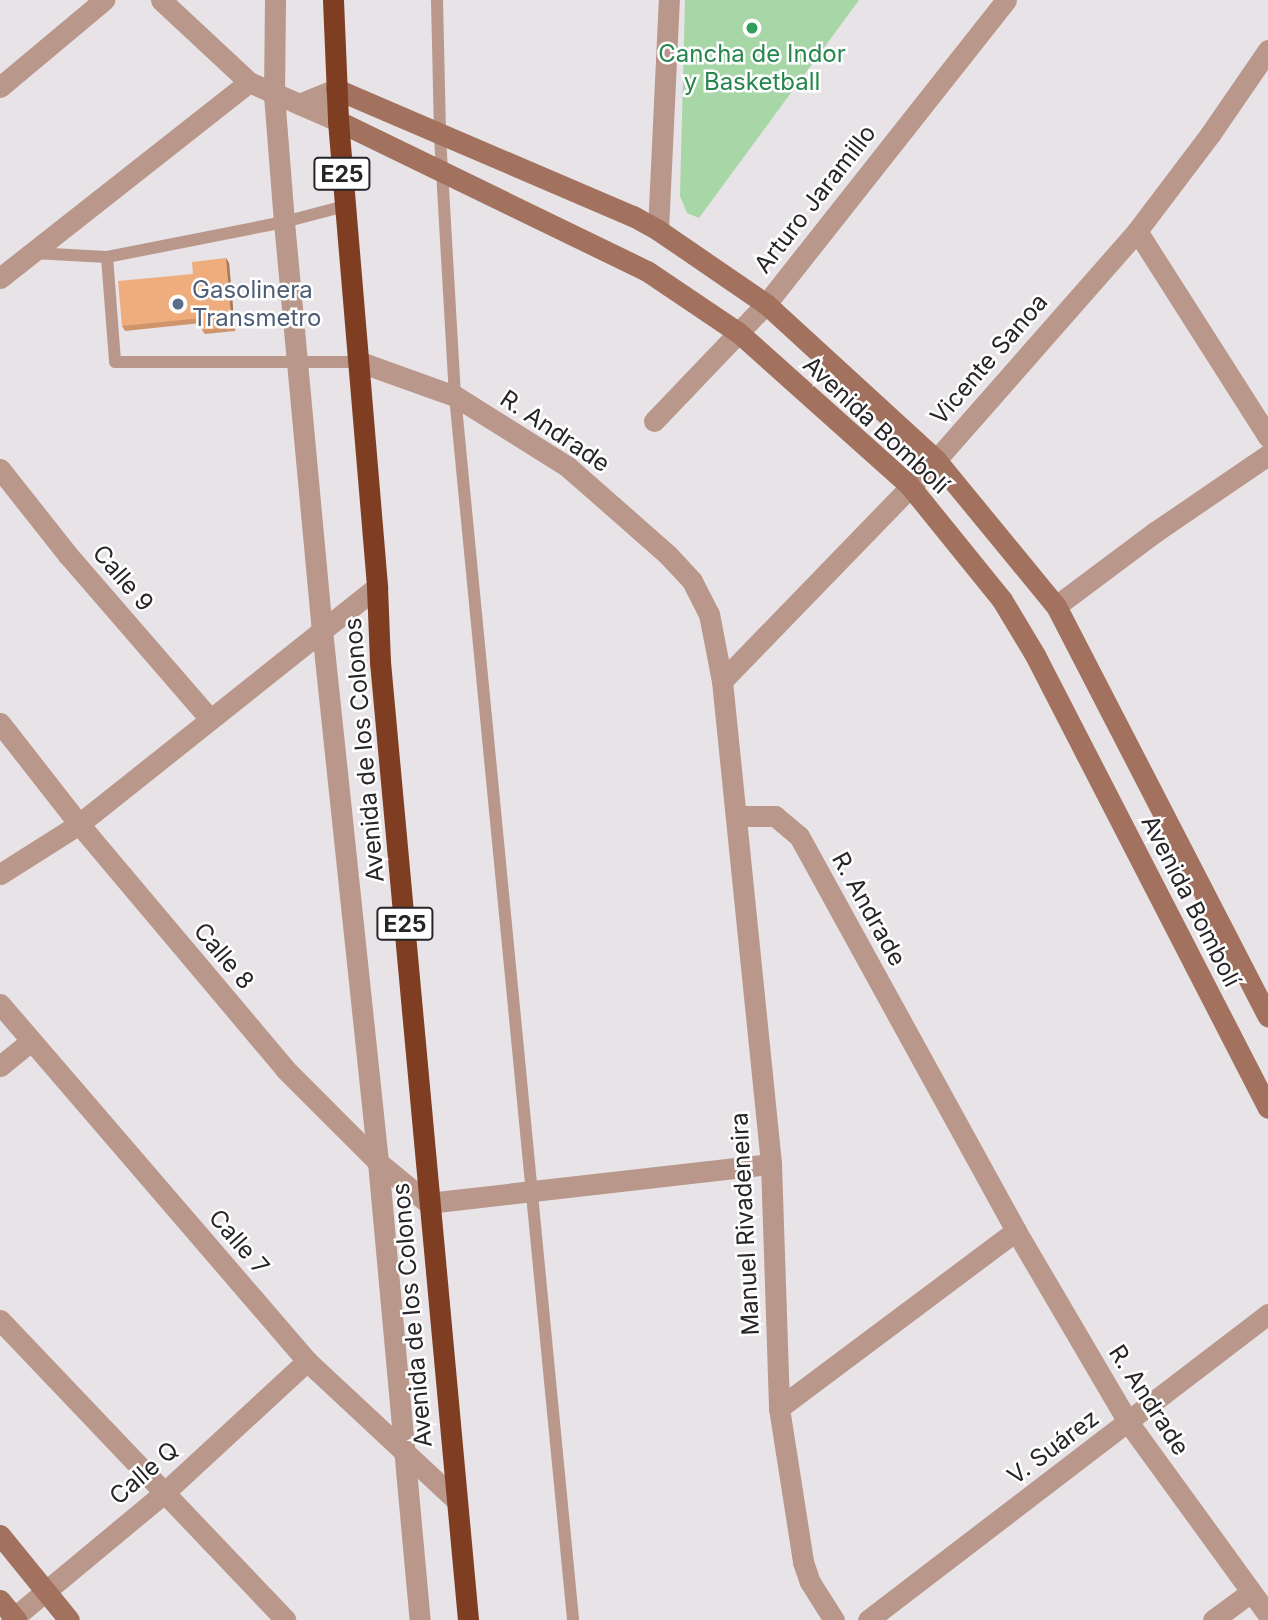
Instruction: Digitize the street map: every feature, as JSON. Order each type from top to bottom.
[{"type":"highway","name":"Avenida de los Colonos","points":[[333,0],[338,121],[360,362],[380,662],[468,1620]]},
{"type":"street","points":[[0,87],[104,0]]},
{"type":"street","points":[[162,0],[249,82],[338,121]]},
{"type":"street","points":[[275,0],[274,95],[284,222],[322,630],[378,1162],[402,1447],[420,1620]]},
{"type":"street","points":[[658,230],[669,0]]},
{"type":"street","name":"Arturo Jaramillo","points":[[654,421],[766,304],[1006,0]]},
{"type":"street","name":"Vicente Sanoa","points":[[722,681],[936,460],[1137,231],[1266,56]]},
{"type":"street","points":[[0,278],[249,82]]},
{"type":"street","points":[[299,104],[336,89]]},
{"type":"street","name":"Avenida Bombolí","points":[[336,89],[440,136],[633,216],[658,230],[766,304],[936,460],[1056,606],[1268,1017]]},
{"type":"street","name":"Avenida Bombolí","points":[[338,121],[647,271],[739,333],[909,485],[1002,600],[1035,655],[1268,1108]]},
{"type":"street","points":[[1137,231],[1268,437]]},
{"type":"street","name":"R. Andrade","points":[[360,362],[455,396],[568,467],[668,555],[702,597],[709,614],[722,681],[737,816],[775,816],[799,836],[1016,1231],[1128,1422],[1268,1615]]},
{"type":"street","points":[[1056,606],[1155,532],[1268,456]]},
{"type":"street","name":"Calle 9","points":[[0,469],[68,555],[209,718]]},
{"type":"street","points":[[0,874],[79,824],[377,587]]},
{"type":"street","name":"Calle 8","points":[[0,723],[79,824],[285,1069],[378,1162],[428,1203]]},
{"type":"street","name":"Manuel Rivadeneira","points":[[737,816],[771,1164],[779,1408],[803,1562],[810,1582],[834,1620]]},
{"type":"street","name":"Calle 7","points":[[0,1004],[307,1360],[455,1499]]},
{"type":"street","points":[[0,1066],[30,1041]]},
{"type":"street","points":[[428,1203],[771,1164]]},
{"type":"street","points":[[779,1408],[1016,1231]]},
{"type":"street","name":"V. Suárez","points":[[868,1620],[1268,1314]]},
{"type":"street","points":[[0,1320],[286,1620]]},
{"type":"street","name":"Calle Q","points":[[14,1619],[164,1493],[307,1360]]},
{"type":"street","points":[[0,1535],[69,1620]]},
{"type":"street","points":[[1213,1620],[1251,1592]]},
{"type":"street","points":[[0,1600],[14,1619]]},
{"type":"lane","points":[[437,0],[440,136],[455,396],[573,1620]]},
{"type":"lane","points":[[31,253],[107,257],[284,222],[345,206]]},
{"type":"lane","points":[[107,257],[115,362],[360,362]]},
{"type":"green space","points":[[685,0],[859,0],[699,218],[687,213],[680,196]]},
{"type":"building","name":"Gasolinera Transmetro","points":[[226,258],[232,327],[202,330],[201,318],[122,326],[118,281],[193,274],[192,262]]},
{"type":"place","name":"Cancha de Indor y Basketball","points":[[752,28]]},
{"type":"place","name":"Gasolinera Transmetro","points":[[178,304]]}]
